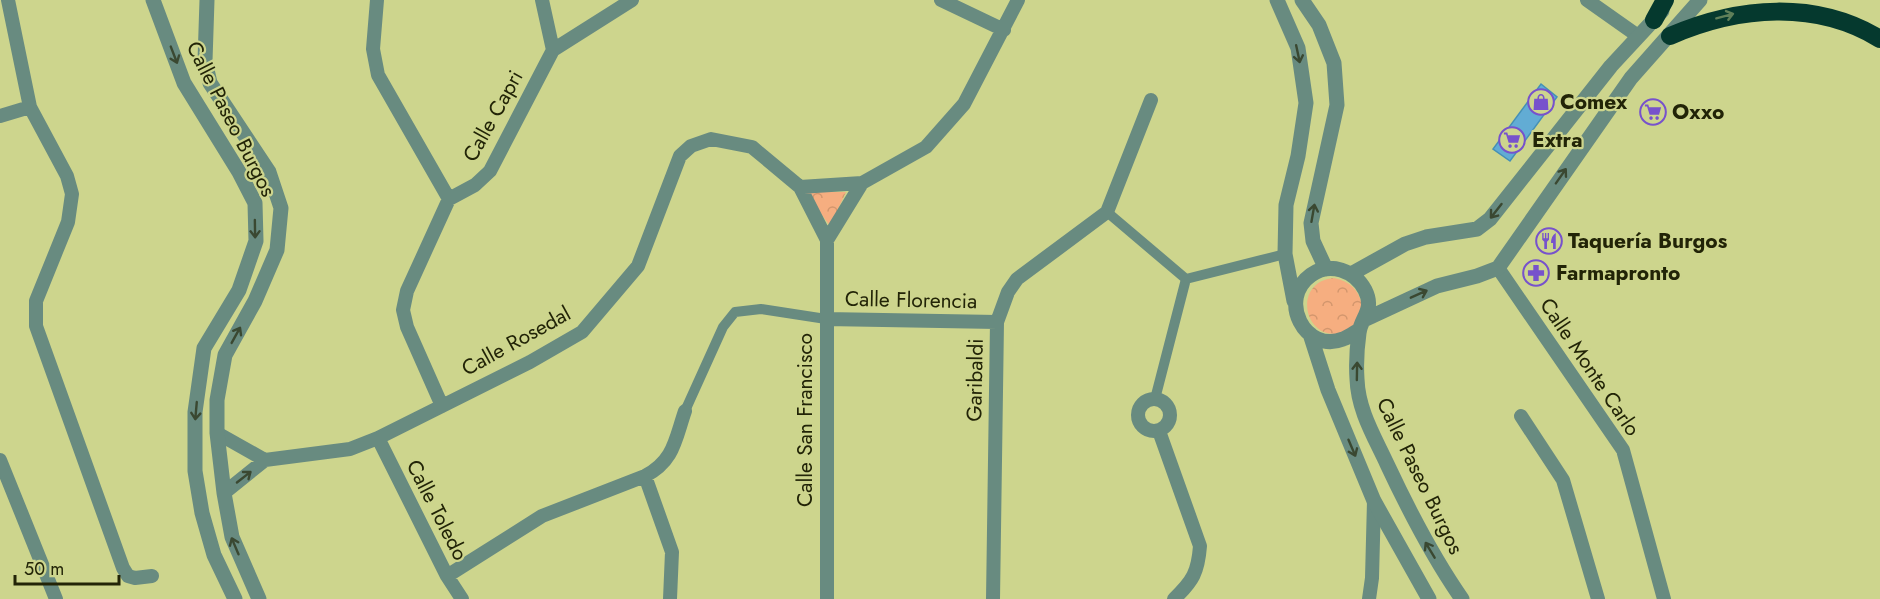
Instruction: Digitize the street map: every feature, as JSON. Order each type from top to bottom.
[{"type":"highway","points":[[1654,20],[1665,0]]},
{"type":"highway","points":[[1670,36],[1727,15],[1755,9],[1784,7],[1824,11],[1865,27],[1880,39]]},
{"type":"street","name":"Calle Paseo Burgos","points":[[153,0],[184,83],[239,172],[255,203],[256,241],[239,290],[204,348],[195,412],[195,471],[202,513],[214,555],[235,599]]},
{"type":"street","name":"Calle Paseo Burgos","points":[[207,0],[205,62],[210,83],[269,172],[281,207],[278,250],[255,301],[225,356],[217,400],[217,433],[232,537],[259,599]]},
{"type":"street","points":[[377,0],[373,49],[378,75],[449,199],[407,291],[403,310],[407,327],[442,406]]},
{"type":"street","points":[[542,0],[553,50],[632,0]]},
{"type":"street","points":[[941,0],[1004,30]]},
{"type":"street","points":[[800,187],[862,183],[926,147],[964,104],[1018,0]]},
{"type":"street","points":[[1277,0],[1298,48],[1306,103],[1298,156],[1286,205],[1285,254],[1296,313],[1301,325],[1310,334],[1325,341],[1342,340],[1362,324],[1437,286],[1498,268],[1631,78],[1700,0]]},
{"type":"street","points":[[1302,0],[1319,25],[1334,63],[1337,105],[1311,223],[1312,241],[1326,268]]},
{"type":"street","points":[[1587,0],[1638,36]]},
{"type":"street","points":[[1352,274],[1405,244],[1426,237],[1477,229],[1490,219],[1611,66],[1672,0]]},
{"type":"street","points":[[11,1],[30,107],[67,176],[72,194],[68,222],[36,301],[36,326],[123,568],[128,576],[135,578],[152,576]]},
{"type":"street","name":"Calle Capri","points":[[449,199],[475,185],[490,171],[553,50]]},
{"type":"street","points":[[1611,66],[1631,78]]},
{"type":"street","points":[[1151,100],[1107,212],[1186,279]]},
{"type":"street","points":[[1584,100],[1605,114]]},
{"type":"street","points":[[0,116],[30,107]]},
{"type":"street","name":"Calle Rosedal","points":[[265,460],[350,449],[378,438],[530,362],[582,332],[638,266],[680,156],[691,146],[711,139],[752,147],[800,187]]},
{"type":"street","points":[[826,240],[862,183]]},
{"type":"street","name":"Calle San Francisco","points":[[800,187],[826,240],[827,599]]},
{"type":"street","name":"Garibaldi","points":[[993,599],[997,322],[1008,292],[1017,279],[1107,212]]},
{"type":"street","points":[[1186,279],[1285,254]]},
{"type":"street","points":[[1296,313],[1296,298],[1301,284],[1312,274],[1326,268],[1339,269],[1352,274],[1361,282],[1367,294],[1369,306],[1362,324]]},
{"type":"street","name":"Calle Monte Carlo","points":[[1498,268],[1623,450],[1664,599]]},
{"type":"street","points":[[1155,399],[1186,279]]},
{"type":"street","points":[[447,576],[542,516],[660,468],[669,456],[685,411],[723,327],[735,312],[761,309],[826,319]]},
{"type":"street","name":"Calle Florencia","points":[[826,319],[997,322]]},
{"type":"street","name":"Calle Paseo Burgos","points":[[1362,324],[1356,379],[1362,412],[1418,530],[1462,599]]},
{"type":"street","points":[[1310,334],[1328,390],[1374,501],[1429,599]]},
{"type":"street","points":[[204,348],[225,356]]},
{"type":"street","points":[[1155,399],[1165,404],[1170,413],[1168,424],[1159,431],[1153,432],[1143,427],[1138,417],[1140,407],[1149,400],[1155,399]]},
{"type":"street","points":[[1521,416],[1563,480],[1598,599]]},
{"type":"street","points":[[1159,431],[1200,546],[1198,566],[1190,583],[1174,599]]},
{"type":"street","points":[[217,433],[265,460],[224,493]]},
{"type":"street","name":"Calle Toledo","points":[[378,438],[447,576],[462,599]]},
{"type":"street","points":[[0,460],[51,598]]},
{"type":"street","points":[[645,476],[672,552],[670,599]]},
{"type":"street","points":[[1369,599],[1372,578],[1374,501]]},
{"type":"green space","points":[[805,192],[846,192],[830,226]]},
{"type":"green space","points":[[1334,278],[1345,281],[1353,287],[1362,305],[1354,328],[1336,334],[1316,327],[1307,308],[1308,298],[1313,288],[1321,281]]},
{"type":"building","points":[[1541,84],[1557,97],[1510,161],[1493,149]]},
{"type":"place","name":"Comex","points":[[1541,102]]},
{"type":"place","name":"Oxxo","points":[[1653,112]]},
{"type":"place","name":"Extra","points":[[1512,140]]},
{"type":"place","name":"Taquería Burgos","points":[[1549,241]]},
{"type":"place","name":"Farmapronto","points":[[1536,273]]}]
